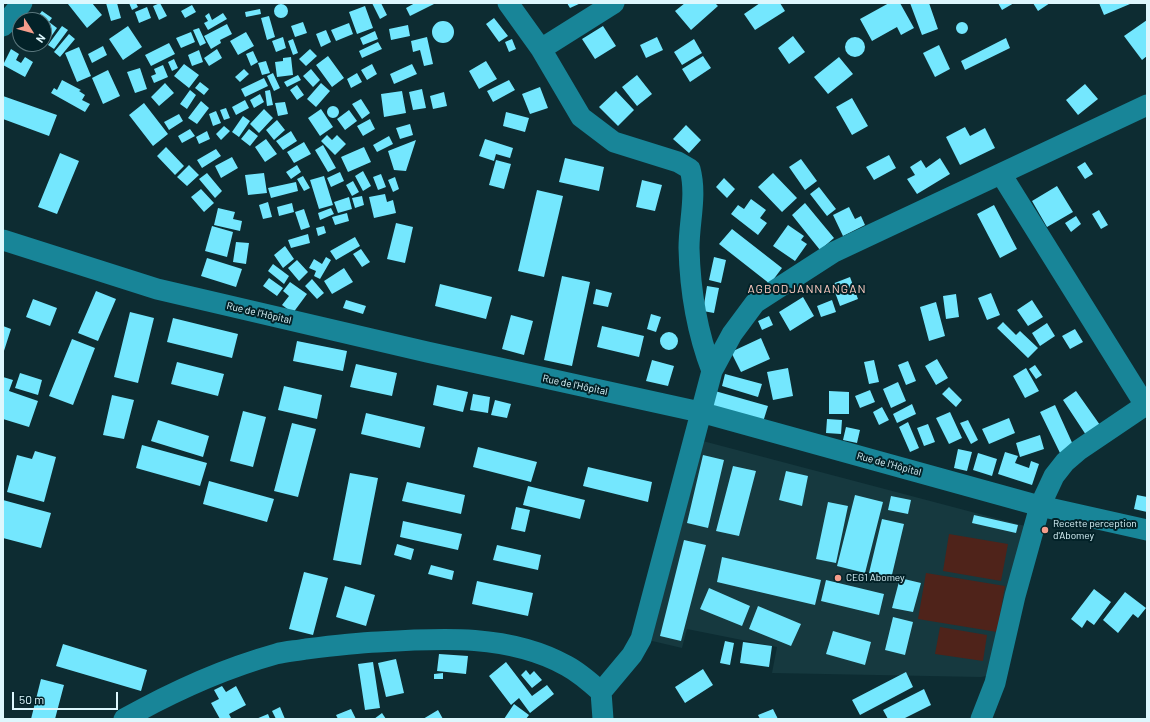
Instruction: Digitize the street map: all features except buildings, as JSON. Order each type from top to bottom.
[{"type":"street","points":[[3,26],[22,3]]},
{"type":"street","points":[[508,3],[541,49],[581,117],[592,127],[614,142],[678,162],[690,169],[693,182],[689,248],[696,318],[703,348],[712,371]]},
{"type":"street","points":[[541,49],[614,3]]},
{"type":"street","points":[[603,719],[601,711],[601,692],[632,655],[641,639],[712,371],[732,334],[755,303],[834,252],[1147,105]]},
{"type":"street","points":[[981,719],[995,683],[1015,596],[1040,506],[1054,476],[1079,450],[1146,405],[1001,174]]},
{"type":"street","name":"Rue de l'Hôpital","points":[[3,240],[157,289],[427,352],[700,412],[1040,506],[1147,530]]},
{"type":"street","points":[[124,719],[151,704],[218,672],[278,653],[346,643],[454,639],[507,645],[541,654],[566,665],[580,674],[601,692]]},
{"type":"shaded area","name":"CEG1 Abomey","points":[[699,440],[1025,526],[991,675],[981,677],[772,673],[777,647],[687,629],[682,648],[648,640]]},
{"type":"shaded area","points":[[949,534],[1008,544],[1001,581],[943,571]]},
{"type":"shaded area","points":[[926,573],[1005,586],[997,632],[918,619]]},
{"type":"shaded area","points":[[940,627],[987,635],[983,661],[935,654]]},
{"type":"place","name":"Recette perception d'Abomey","points":[[1045,530]]},
{"type":"place","name":"CEG1 Abomey","points":[[838,578]]},
{"type":"district","name":"AGBODJANNANGAN","points":[[807,289]]}]
